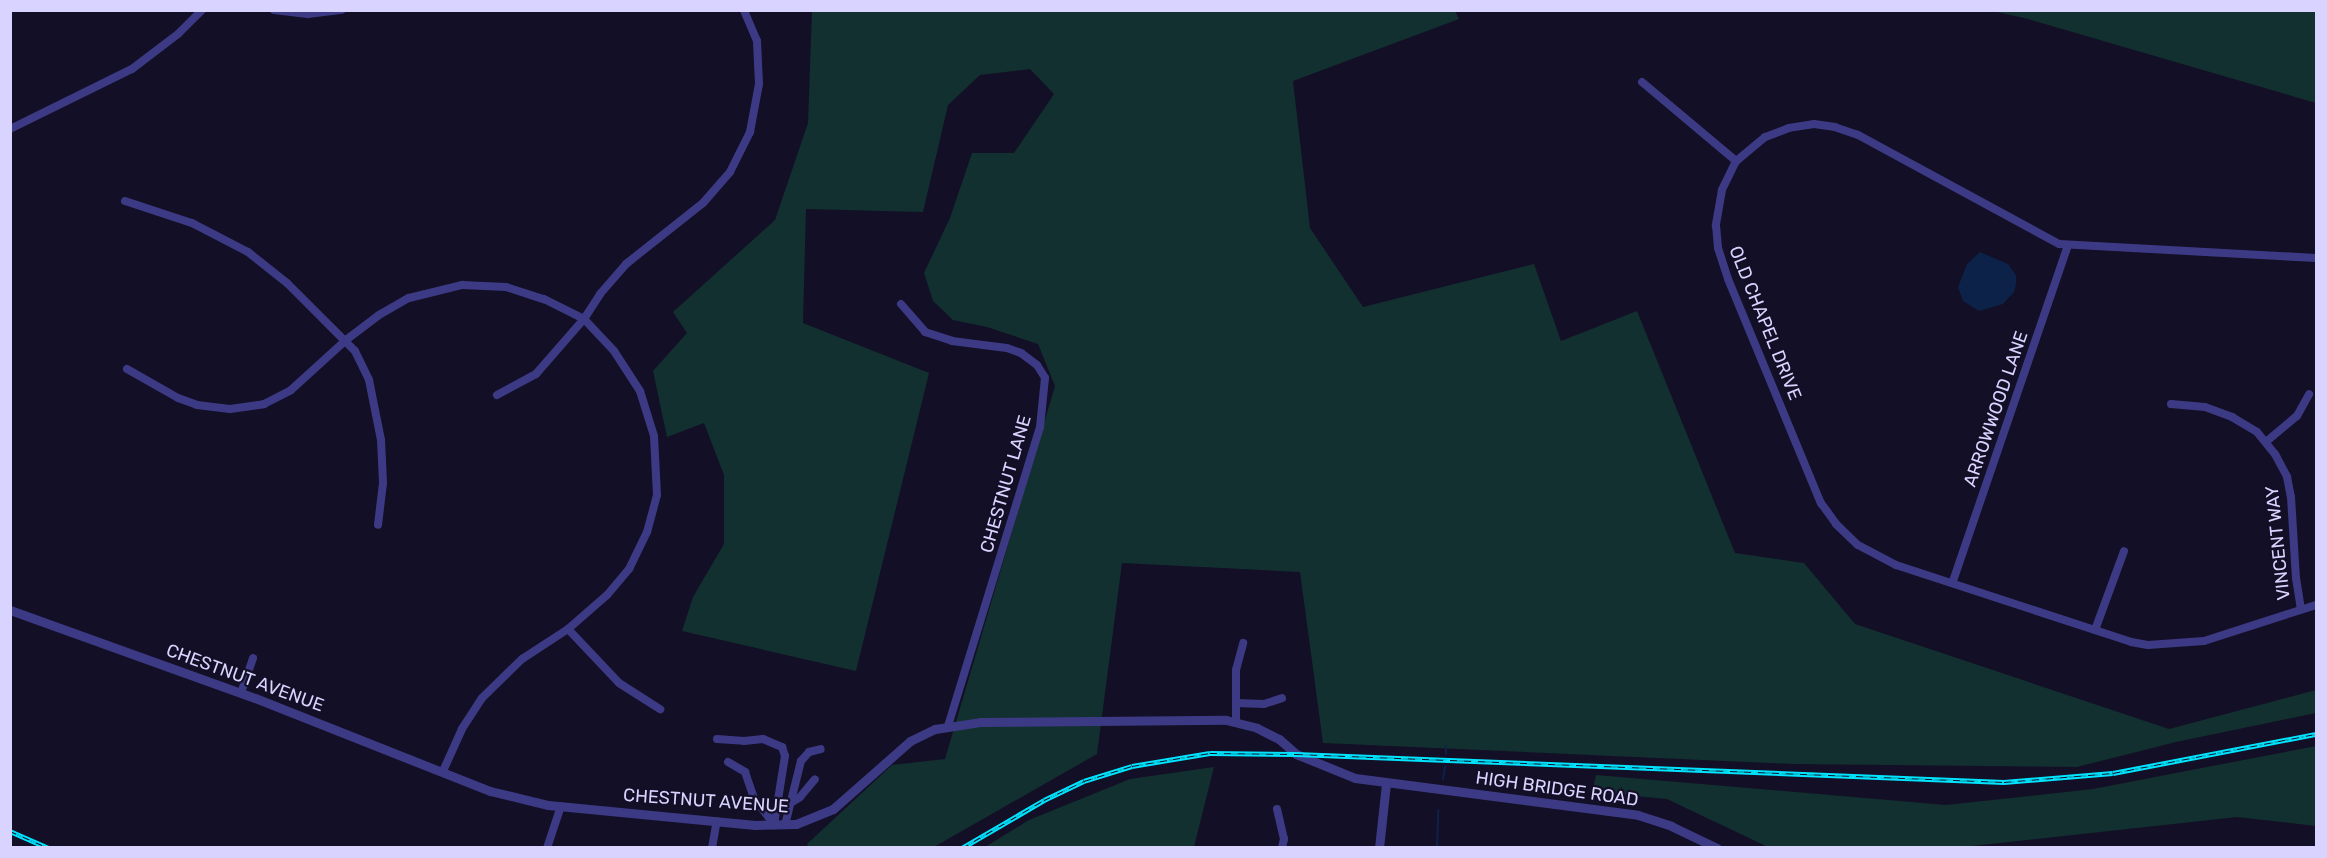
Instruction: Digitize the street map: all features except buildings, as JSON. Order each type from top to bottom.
[{"type":"street","points":[[10,129],[132,69],[178,34],[202,10]]},
{"type":"street","points":[[273,10],[308,15],[342,10]]},
{"type":"street","points":[[497,395],[536,374],[584,319],[618,272],[642,249],[703,203],[730,172],[740,154],[753,120],[759,84],[757,41],[744,10]]},
{"type":"street","points":[[1642,82],[1736,161]]},
{"type":"street","name":"OLD CHAPEL DRIVE","points":[[2316,258],[2068,246],[2044,238],[1858,135],[1835,127],[1802,125],[1777,132],[1754,145],[1736,161],[1718,203],[1716,225],[1718,248],[1728,279],[1821,503],[1842,531],[1869,552],[1896,565],[1953,581],[2131,642],[2175,645],[2221,636],[2301,608],[2316,605]]},
{"type":"street","points":[[125,201],[192,223],[248,252],[287,283],[345,340],[362,364],[378,422],[383,483],[378,525]]},
{"type":"street","name":"ARROWWOOD LANE","points":[[1953,581],[2068,246]]},
{"type":"street","points":[[127,369],[178,398],[197,405],[215,409],[248,408],[279,398],[291,390],[345,340],[379,315],[409,298],[462,285],[520,290],[584,319],[614,351],[640,391],[654,436],[658,475],[653,514],[634,560],[607,595],[568,629],[522,660],[491,687],[465,722],[443,771]]},
{"type":"street","name":"CHESTNUT LANE","points":[[901,304],[925,332],[952,341],[1007,348],[1021,353],[1037,365],[1045,378],[1040,427],[948,726]]},
{"type":"street","points":[[2266,441],[2298,416],[2309,394]]},
{"type":"street","name":"VINCENT WAY","points":[[2171,404],[2218,411],[2246,425],[2266,441],[2282,465],[2289,485],[2301,608]]},
{"type":"street","points":[[2095,630],[2124,551]]},
{"type":"street","name":"CHESTNUT AVENUE","points":[[10,610],[241,693],[502,795],[561,806],[774,825],[808,821],[833,809],[910,741],[925,732],[948,726],[981,722],[1236,720],[1270,734],[1296,754],[1324,766],[1355,778],[1386,784]]},
{"type":"street","points":[[568,629],[619,683],[660,709]]},
{"type":"street","points":[[1236,720],[1236,670],[1243,643]]},
{"type":"street","points":[[241,693],[253,658]]},
{"type":"street","points":[[1236,703],[1264,704],[1282,698]]},
{"type":"street","points":[[717,739],[744,741],[763,739],[782,747],[785,756],[774,825]]},
{"type":"street","points":[[785,825],[801,761],[809,752],[821,749]]},
{"type":"street","points":[[728,762],[746,772],[754,798],[774,825]]},
{"type":"street","points":[[789,804],[800,797],[815,778]]},
{"type":"street","points":[[1379,848],[1386,784]]},
{"type":"street","name":"HIGH BRIDGE ROAD","points":[[1386,784],[1638,815],[1671,826],[1717,848]]},
{"type":"street","points":[[547,848],[561,806]]},
{"type":"street","points":[[1277,809],[1284,839],[1282,848]]},
{"type":"street","points":[[712,848],[717,821]]},
{"type":"green space","points":[[812,11],[1455,11],[1459,19],[1293,81],[1310,228],[1363,307],[1534,264],[1561,341],[1637,311],[1735,553],[1804,563],[1855,624],[2169,729],[2316,690],[2316,713],[2176,742],[2077,767],[1793,764],[1323,743],[1300,572],[1122,563],[1097,754],[934,847],[808,847],[807,844],[892,765],[945,759],[1055,386],[1038,344],[987,327],[953,320],[933,301],[924,273],[950,218],[972,153],[1014,153],[1054,94],[1030,69],[980,75],[948,105],[923,212],[806,209],[803,323],[929,373],[856,671],[682,631],[693,597],[724,544],[724,475],[704,423],[667,437],[653,371],[687,333],[673,312],[775,220],[808,123]]},
{"type":"green space","points":[[1993,11],[2316,11],[2316,103],[2028,19]]},
{"type":"green space","points":[[2316,746],[2316,826],[2237,817],[1963,847],[1768,847],[1667,799],[1592,792],[1596,775],[1946,805],[2093,789]]},
{"type":"green space","points":[[1214,767],[1194,847],[985,847],[1029,820],[1130,779]]},
{"type":"water","points":[[1980,252],[2008,264],[2016,275],[2016,284],[2014,292],[2003,304],[1979,311],[1963,301],[1958,287],[1967,264]]},
{"type":"waterway","points":[[1446,746],[1446,754]]},
{"type":"waterway","points":[[1443,779],[1445,766]]},
{"type":"waterway","points":[[1437,848],[1438,810]]},
{"type":"railway","points":[[962,848],[1044,800],[1084,781],[1132,766],[1210,753],[1296,754],[2004,782],[2113,773],[2316,734]]},
{"type":"railway","points":[[10,831],[49,848]]}]
